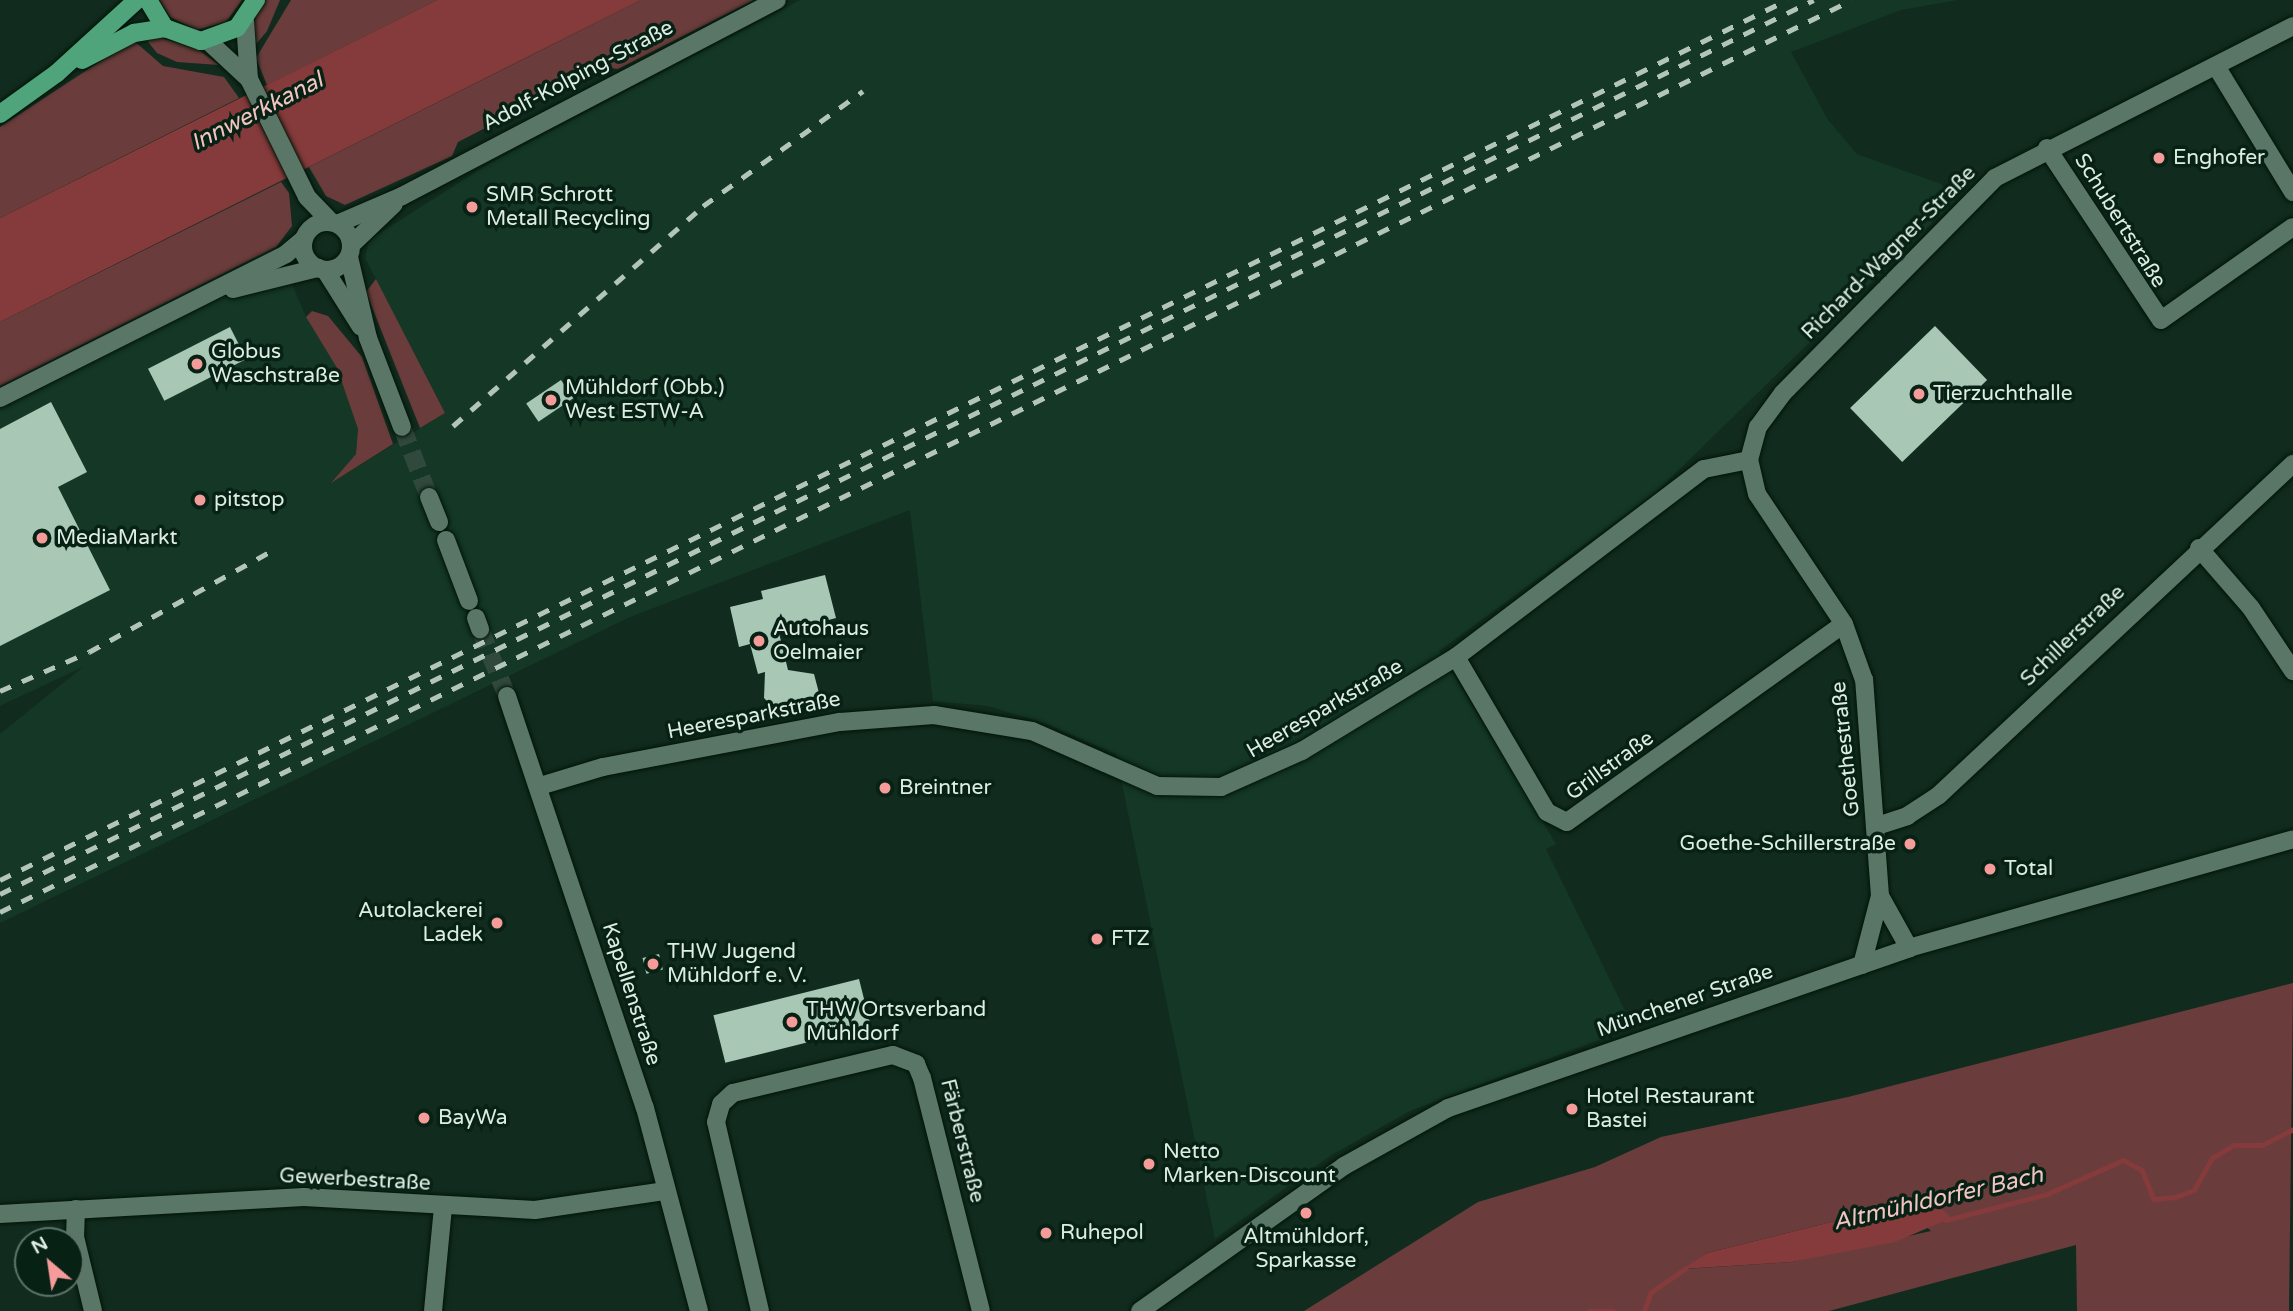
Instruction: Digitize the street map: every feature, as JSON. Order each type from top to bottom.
[{"type":"main road","points":[[0,114],[57,72],[137,0]]},
{"type":"main road","points":[[148,0],[166,28],[185,39],[208,41],[245,21],[256,0]]},
{"type":"main road","points":[[57,72],[134,33],[166,28]]},
{"type":"street","name":"Adolf-Kolping-Straße","points":[[174,310],[306,235],[402,196],[777,0]]},
{"type":"street","points":[[245,21],[248,79]]},
{"type":"street","name":"Richard-Wagner-Straße","points":[[1749,460],[1758,427],[1783,393],[1979,191],[2047,148],[2293,26]]},
{"type":"street","points":[[208,41],[248,79],[307,197],[334,223],[350,251],[368,338],[402,427]]},
{"type":"street","points":[[2216,66],[2293,192]]},
{"type":"street","name":"Schubertstraße","points":[[2047,148],[2161,320],[2293,227]]},
{"type":"street","name":"Adolf-Kolping-Straße","points":[[174,310],[248,284],[322,269],[350,251],[402,196]]},
{"type":"street","points":[[307,197],[304,253],[322,269],[368,338]]},
{"type":"street","points":[[0,398],[174,310]]},
{"type":"street","name":"Goethestraße","points":[[1749,460],[1757,495],[1844,624],[1868,703],[1880,896],[1862,965]]},
{"type":"street","name":"Heeresparkstraße","points":[[540,786],[604,767],[828,724],[934,715],[1007,724],[1044,736],[1157,786],[1221,787],[1302,751],[1456,657],[1704,469],[1749,460]]},
{"type":"street","name":"Schillerstraße","points":[[1877,827],[1907,816],[1939,794],[2199,548],[2293,464]]},
{"type":"street","points":[[429,497],[439,522]]},
{"type":"street","points":[[446,540],[469,601]]},
{"type":"street","points":[[2199,548],[2251,608],[2293,671]]},
{"type":"street","name":"Grillstraße","points":[[1456,657],[1548,812],[1567,822],[1844,624]]},
{"type":"street","name":"Kapellenstraße","points":[[507,696],[540,786],[645,1108],[699,1311]]},
{"type":"street","name":"Münchener Straße","points":[[1140,1311],[1344,1166],[1448,1108],[1909,948],[2293,839]]},
{"type":"street","name":"Goethestraße","points":[[1880,896],[1909,948]]},
{"type":"street","name":"Färberstraße","points":[[760,1311],[716,1122],[721,1104],[733,1093],[894,1055],[916,1064],[922,1078],[981,1311]]},
{"type":"street","name":"Gewerbestraße","points":[[0,1214],[304,1197],[443,1208],[564,1208],[666,1191]]},
{"type":"street","points":[[433,1311],[443,1208]]},
{"type":"street","points":[[76,1209],[75,1237],[93,1311]]},
{"type":"shaded area","points":[[159,0],[242,0],[226,22],[197,30],[170,17]]},
{"type":"shaded area","points":[[263,0],[280,0],[267,31],[252,49],[250,31]]},
{"type":"shaded area","points":[[291,0],[437,0],[267,85],[256,58]]},
{"type":"shaded area","points":[[641,0],[754,0],[618,69],[604,67],[458,142],[452,156],[345,205],[326,196],[309,167]]},
{"type":"shaded area","points":[[800,0],[1958,0],[1901,10],[1791,52],[1828,120],[1857,154],[1941,184],[1956,200],[1655,493],[1439,651],[1556,844],[1546,849],[1633,1027],[1410,1111],[1330,1156],[1215,1239],[1116,754],[1045,723],[987,706],[933,701],[910,510],[630,617],[0,923],[0,734],[83,667],[0,706],[0,386],[276,247],[306,317],[337,368],[358,429],[356,454],[334,481],[445,413],[365,258],[369,240],[490,163]]},
{"type":"shaded area","points":[[155,36],[197,49],[219,65],[177,62],[157,53],[144,37]]},
{"type":"shaded area","points":[[133,40],[163,66],[224,77],[239,98],[0,218],[0,127]]},
{"type":"shaded area","points":[[281,182],[289,193],[292,226],[276,247],[0,386],[0,322]]},
{"type":"shaded area","points":[[376,279],[445,413],[420,428],[366,292]]},
{"type":"shaded area","points":[[312,311],[328,316],[362,357],[393,444],[331,483],[356,454],[358,429],[337,368],[306,317]]},
{"type":"shaded area","points":[[2293,983],[2289,1311],[2077,1311],[2076,1245],[1829,1311],[1304,1311],[1478,1202],[1595,1167],[1661,1137],[1848,1097]],"holes":[[[1903,1204],[1931,1231],[1792,1262],[1684,1269],[1707,1253]]]},
{"type":"water","name":"Innwerkkanal","points":[[437,0],[641,0],[0,322],[0,218]]},
{"type":"water","points":[[1931,1197],[1951,1218],[1895,1242],[1792,1262],[1682,1269],[1707,1253]]},
{"type":"building","name":"Tierzuchthalle","points":[[1935,326],[1987,380],[1902,462],[1850,408]]},
{"type":"building","name":"Globus Waschstraße","points":[[230,327],[246,359],[164,401],[148,369]]},
{"type":"building","name":"Mühldorf (Obb.) West ESTW-A","points":[[561,380],[573,398],[538,422],[526,403]]},
{"type":"building","name":"MediaMarkt","points":[[51,402],[87,472],[58,487],[110,590],[0,646],[0,429]]},
{"type":"building","name":"Autohaus Oelmaier","points":[[825,575],[836,618],[779,633],[788,670],[814,674],[819,693],[811,703],[775,709],[764,698],[765,672],[758,674],[750,644],[739,647],[730,607],[763,599],[761,591]]},
{"type":"building","name":"THW Jugend Mühldorf e. V.","points":[[659,954],[663,970],[646,974],[643,958]]},
{"type":"building","name":"THW Ortsverband Mühldorf","points":[[859,979],[871,1027],[725,1063],[713,1015]]},
{"type":"waterway","name":"Altmühldorfer Bach","points":[[1946,1220],[2047,1194],[2123,1160],[2142,1170],[2153,1199],[2175,1197],[2194,1190],[2212,1158],[2234,1145],[2262,1145],[2293,1129]]},
{"type":"waterway","name":"Altmühldorfer Bach","points":[[1644,1311],[1651,1292],[1686,1268]]},
{"type":"waterway","name":"Altmühldorfer Bach","points":[[1589,1311],[1613,1311]]},
{"type":"tunnel","points":[[402,427],[429,497]]},
{"type":"tunnel","points":[[480,629],[507,696]]},
{"type":"railway","points":[[0,880],[1787,0]]},
{"type":"railway","points":[[0,894],[1814,0]]},
{"type":"railway","points":[[0,912],[1852,0]]},
{"type":"railway","points":[[453,426],[703,206],[863,91]]},
{"type":"railway","points":[[0,691],[89,652],[277,548]]},
{"type":"place","name":"Enghofer","points":[[2159,158]]},
{"type":"place","name":"SMR Schrott Metall Recycling","points":[[472,207]]},
{"type":"place","name":"Globus Waschstraße","points":[[197,364]]},
{"type":"place","name":"Tierzuchthalle","points":[[1919,394]]},
{"type":"place","name":"Mühldorf (Obb.) West ESTW-A","points":[[551,400]]},
{"type":"place","name":"pitstop","points":[[200,500]]},
{"type":"place","name":"MediaMarkt","points":[[42,538]]},
{"type":"place","name":"Autohaus Oelmaier","points":[[759,641]]},
{"type":"place","name":"Breintner","points":[[885,788]]},
{"type":"place","name":"Goethe-Schillerstraße","points":[[1910,844]]},
{"type":"place","name":"Total","points":[[1990,869]]},
{"type":"place","name":"Autolackerei Ladek","points":[[497,923]]},
{"type":"place","name":"FTZ","points":[[1097,939]]},
{"type":"place","name":"THW Jugend Mühldorf e. V.","points":[[653,964]]},
{"type":"place","name":"THW Ortsverband Mühldorf","points":[[792,1022]]},
{"type":"place","name":"Hotel Restaurant Bastei","points":[[1572,1109]]},
{"type":"place","name":"BayWa","points":[[424,1118]]},
{"type":"place","name":"Netto Marken-Discount","points":[[1149,1164]]},
{"type":"place","name":"Altmühldorf, Sparkasse","points":[[1306,1213]]},
{"type":"place","name":"Ruhepol","points":[[1046,1233]]}]
